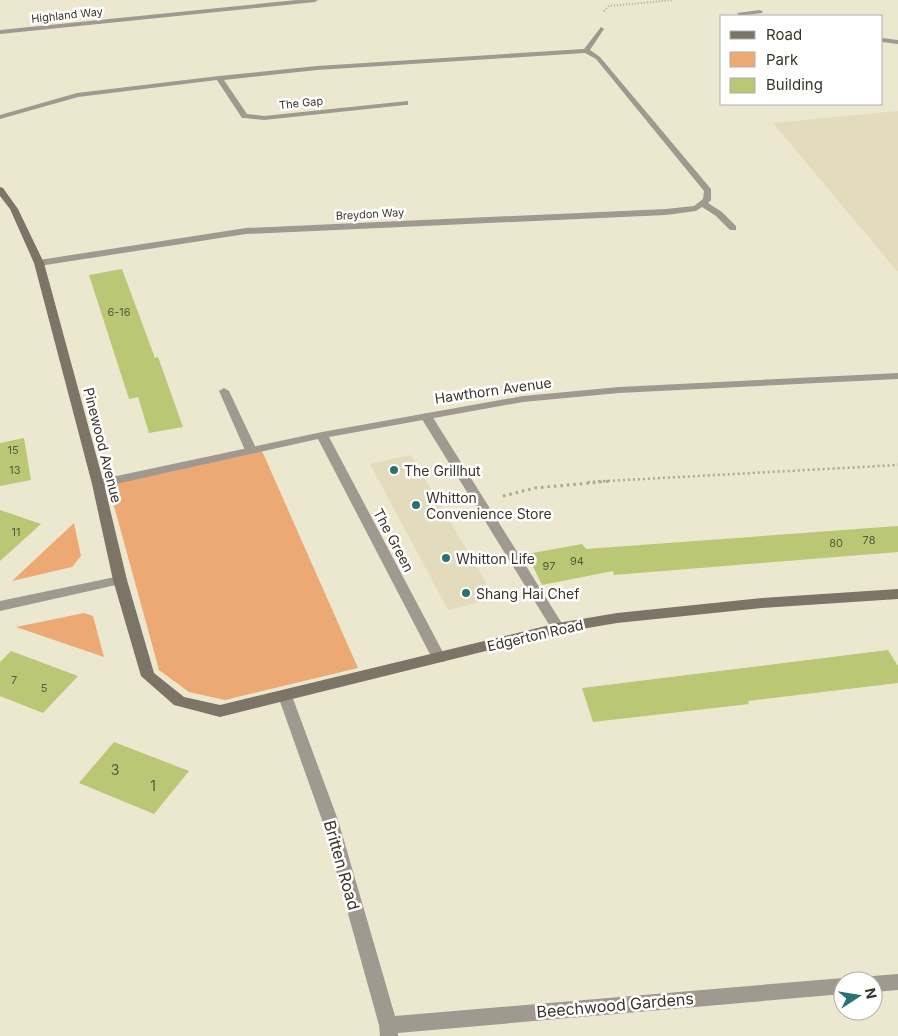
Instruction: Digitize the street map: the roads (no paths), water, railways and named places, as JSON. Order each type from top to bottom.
[{"type":"street","name":"Highland Way","points":[[0,32],[315,0]]},
{"type":"street","points":[[743,15],[740,12],[760,12]]},
{"type":"street","points":[[586,51],[601,29]]},
{"type":"street","points":[[883,40],[898,42]]},
{"type":"street","points":[[0,117],[78,96],[219,78],[326,68],[586,51],[598,58],[708,191],[707,200],[703,204],[719,214],[733,228]]},
{"type":"street","name":"The Gap","points":[[219,78],[245,116],[264,118],[405,103]]},
{"type":"street","name":"Pinewood Avenue","points":[[0,190],[14,209],[39,263],[98,484],[120,580],[148,676],[179,701]]},
{"type":"street","name":"Breydon Way","points":[[39,263],[246,231],[666,212],[696,208],[703,204]]},
{"type":"street","name":"Hawthorn Avenue","points":[[98,484],[322,435],[523,399],[619,390],[898,376]]},
{"type":"street","points":[[224,391],[251,450]]},
{"type":"street","points":[[426,416],[558,628]]},
{"type":"street","name":"The Green","points":[[322,435],[439,658]]},
{"type":"street","points":[[0,606],[120,580]]},
{"type":"street","name":"Edgerton Road","points":[[179,701],[220,711],[558,628],[637,616],[762,603],[898,594]]},
{"type":"street","name":"Britten Road","points":[[285,696],[330,820],[388,1030]]},
{"type":"street","points":[[883,983],[898,982]]},
{"type":"street","name":"Beechwood Gardens","points":[[388,1030],[833,987]]},
{"type":"place","name":"The Grillhut","points":[[394,470]]},
{"type":"place","name":"Whitton Convenience Store","points":[[416,505]]},
{"type":"place","name":"Whitton Life","points":[[446,558]]},
{"type":"place","name":"Shang Hai Chef","points":[[466,593]]}]
